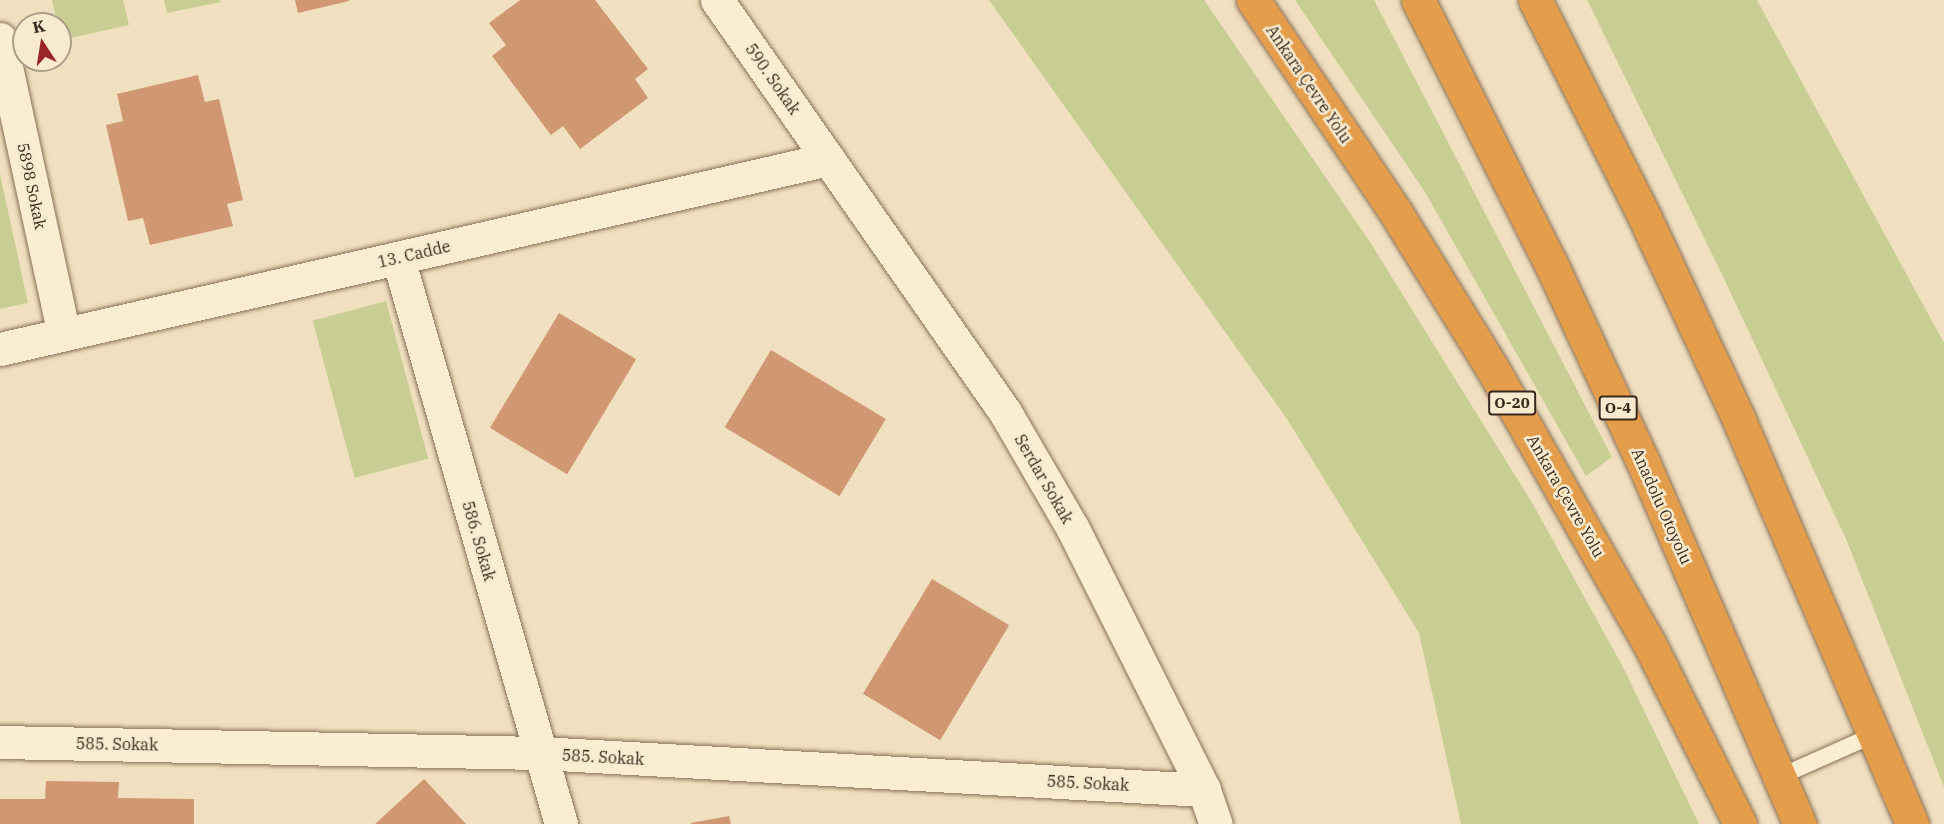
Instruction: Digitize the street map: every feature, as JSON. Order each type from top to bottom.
[{"type":"highway","name":"Ankara Çevre Yolu","points":[[1253,0],[1396,213],[1492,368],[1649,643],[1740,824]]},
{"type":"highway","name":"Anadolu Otoyolu","points":[[1418,0],[1551,264],[1638,451],[1800,824]]},
{"type":"highway","points":[[1535,0],[1645,218],[1739,420],[1876,734],[1912,824]]},
{"type":"street","name":"590. Sokak","points":[[717,0],[829,159]]},
{"type":"street","name":"5898 Sokak","points":[[0,39],[64,334]]},
{"type":"street","name":"13. Cadde","points":[[0,349],[829,159]]},
{"type":"street","name":"Serdar Sokak","points":[[829,159],[1005,412],[1072,527],[1204,790],[1216,824]]},
{"type":"street","name":"586. Sokak","points":[[398,258],[561,824]]},
{"type":"street","name":"585. Sokak","points":[[0,742],[540,753],[1204,790]]},
{"type":"lane","points":[[1780,776],[1876,734]]},
{"type":"green space","points":[[52,0],[123,0],[129,25],[72,38],[72,12],[55,12]]},
{"type":"green space","points":[[164,0],[220,0],[221,2],[167,13]]},
{"type":"green space","points":[[989,0],[1204,0],[1370,242],[1534,506],[1623,667],[1699,824],[1461,824],[1419,633],[1287,419]]},
{"type":"green space","points":[[1295,0],[1374,0],[1612,457],[1586,476],[1425,192]]},
{"type":"green space","points":[[1587,0],[1757,0],[1944,343],[1944,787],[1846,539],[1718,266]]},
{"type":"green space","points":[[0,174],[28,303],[0,309]]},
{"type":"green space","points":[[386,301],[428,458],[355,478],[313,321]]},
{"type":"building","points":[[295,0],[349,0],[349,1],[298,13]]},
{"type":"building","points":[[520,0],[595,0],[648,69],[635,79],[648,98],[580,149],[563,126],[551,135],[492,56],[506,45],[489,23]]},
{"type":"building","points":[[198,75],[205,102],[219,99],[243,200],[227,204],[233,226],[150,245],[143,218],[128,221],[106,125],[123,121],[117,94]]},
{"type":"building","points":[[559,313],[636,359],[567,474],[490,428]]},
{"type":"building","points":[[771,350],[886,419],[840,496],[725,427]]},
{"type":"building","points":[[932,579],[1009,625],[940,740],[863,694]]},
{"type":"building","points":[[424,779],[466,824],[375,824]]},
{"type":"building","points":[[46,781],[119,782],[118,798],[194,799],[194,824],[0,824],[0,799],[45,799]]},
{"type":"building","points":[[729,816],[731,824],[691,824],[691,823]]}]
